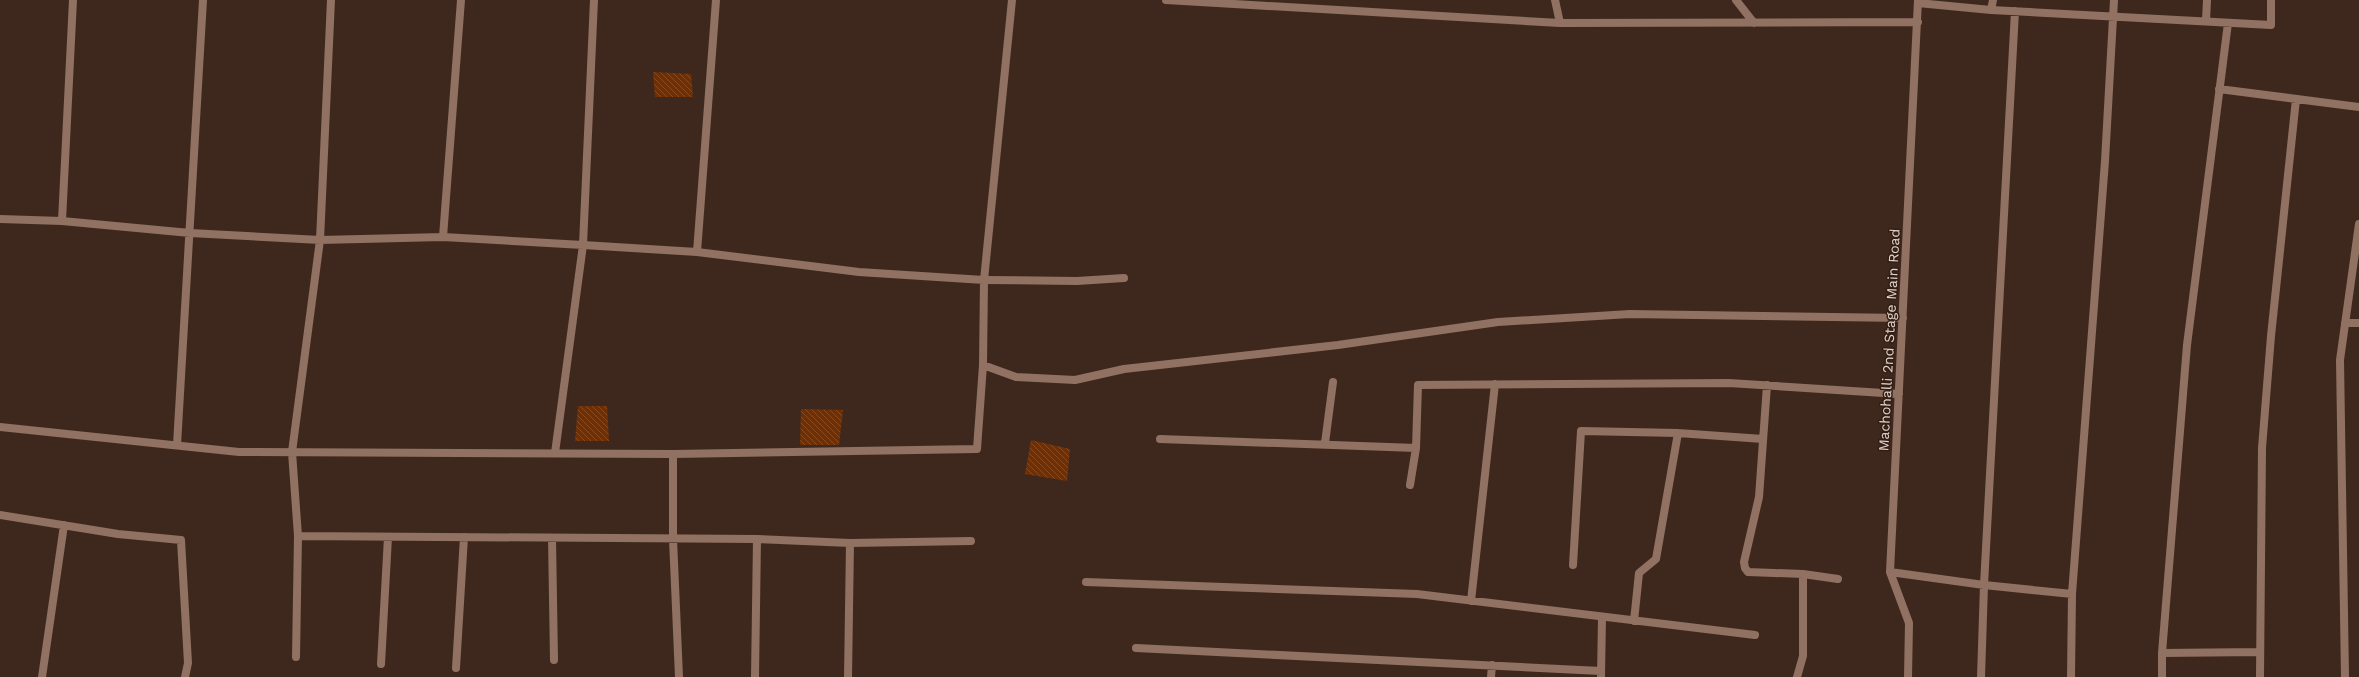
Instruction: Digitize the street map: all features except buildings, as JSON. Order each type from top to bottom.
[{"type":"street","points":[[62,221],[74,0]]},
{"type":"street","points":[[177,444],[203,0]]},
{"type":"street","points":[[296,657],[298,536],[292,452],[320,240],[331,0]]},
{"type":"street","points":[[443,237],[461,0]]},
{"type":"street","points":[[555,453],[583,245],[594,0]]},
{"type":"street","points":[[697,252],[716,0]]},
{"type":"street","points":[[0,427],[177,444],[239,452],[673,454],[977,449],[983,365],[984,280],[1012,0]]},
{"type":"street","points":[[1166,0],[1560,23],[1754,24],[1918,22]]},
{"type":"street","points":[[1555,0],[1560,23]]},
{"type":"street","points":[[1736,0],[1754,24]]},
{"type":"street","points":[[1991,10],[1993,0]]},
{"type":"street","points":[[2071,677],[2072,594],[2105,161],[2114,0]]},
{"type":"street","points":[[2206,21],[2207,0]]},
{"type":"street","points":[[1918,1],[1991,10],[2271,25],[2271,0]]},
{"type":"street","name":"Machohalli 2nd Stage Main Road","points":[[1908,677],[1909,623],[1890,572],[1918,1]]},
{"type":"street","points":[[1982,677],[1984,585],[2015,11]]},
{"type":"street","points":[[2162,677],[2162,653],[2187,345],[2228,23]]},
{"type":"street","points":[[2219,89],[2359,107]]},
{"type":"street","points":[[2260,677],[2262,448],[2271,336],[2296,99]]},
{"type":"street","points":[[0,219],[62,221],[190,233],[320,240],[443,237],[697,252],[859,272],[984,280],[1077,281],[1124,278]]},
{"type":"street","points":[[2345,677],[2340,360],[2359,224]]},
{"type":"street","points":[[983,365],[1016,377],[1074,380],[1124,369],[1338,345],[1498,322],[1630,314],[1902,318]]},
{"type":"street","points":[[2345,323],[2359,323]]},
{"type":"street","points":[[1325,443],[1333,382]]},
{"type":"street","points":[[1410,485],[1416,448],[1418,385],[1729,383],[1899,394]]},
{"type":"street","points":[[1471,601],[1495,384]]},
{"type":"street","points":[[1767,385],[1759,497],[1744,568],[1748,572],[1803,574],[1838,579]]},
{"type":"street","points":[[1573,565],[1581,431],[1678,433],[1763,439]]},
{"type":"street","points":[[1634,621],[1639,573],[1656,559],[1678,433]]},
{"type":"street","points":[[1160,439],[1325,443],[1416,448]]},
{"type":"street","points":[[673,454],[673,539],[679,677]]},
{"type":"street","points":[[0,515],[118,534],[181,540],[188,663],[185,677]]},
{"type":"street","points":[[42,677],[64,525]]},
{"type":"street","points":[[298,536],[757,539],[850,543],[971,541]]},
{"type":"street","points":[[381,664],[388,537]]},
{"type":"street","points":[[456,668],[464,538]]},
{"type":"street","points":[[552,538],[554,660]]},
{"type":"street","points":[[754,677],[757,539]]},
{"type":"street","points":[[848,677],[850,543]]},
{"type":"street","points":[[1890,572],[1984,585],[2072,594]]},
{"type":"street","points":[[1797,677],[1803,656],[1803,574]]},
{"type":"street","points":[[1086,582],[1393,592],[1755,634]]},
{"type":"street","points":[[1136,648],[1492,665],[1601,674],[1602,617]]},
{"type":"street","points":[[2162,653],[2260,652]]},
{"type":"street","points":[[1492,665],[1492,677]]}]
